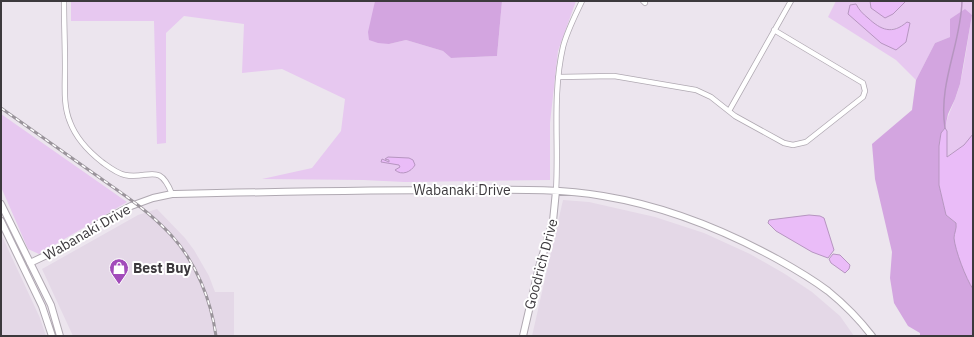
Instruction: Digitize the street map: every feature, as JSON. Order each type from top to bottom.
[{"type":"street","points":[[64,1],[65,102],[70,122],[80,142],[91,154],[115,172],[126,175],[152,173],[159,175],[167,182],[172,194]]},
{"type":"street","points":[[556,191],[556,114],[558,77],[564,46],[571,25],[582,1]]},
{"type":"street","points":[[729,111],[791,1]]},
{"type":"street","points":[[558,77],[614,76],[696,90],[711,97],[735,116],[784,143],[793,145],[806,142],[863,97],[865,91],[863,83],[774,30]]},
{"type":"street","name":"Wabanaki Drive","points":[[30,263],[72,243],[101,222],[131,206],[153,198],[172,194],[423,190],[556,191],[603,196],[642,205],[702,224],[753,246],[790,266],[827,290],[846,307],[872,336]]},
{"type":"street","name":"Goodrich Drive","points":[[523,336],[553,220],[556,191]]},
{"type":"street","points":[[1,204],[50,305],[60,336]]},
{"type":"street","points":[[1,221],[42,306],[52,336]]},
{"type":"shaded area","points":[[71,1],[375,1],[374,7],[389,44],[406,40],[443,51],[451,58],[497,56],[502,1],[576,1],[558,51],[550,123],[550,180],[405,182],[262,179],[312,168],[341,131],[345,99],[282,69],[242,73],[244,24],[184,16],[166,33],[166,143],[157,144],[154,21],[71,21]]},
{"type":"shaded area","points":[[375,1],[502,1],[497,56],[451,58],[443,51],[406,40],[389,44],[369,40],[368,32]]},
{"type":"shaded area","points":[[836,1],[870,1],[871,8],[893,14],[906,1],[973,1],[973,134],[964,145],[946,157],[947,131],[945,128],[960,84],[972,14],[950,37],[935,43],[916,80],[896,60],[828,17]],"holes":[[[856,4],[871,23],[885,29],[899,27],[907,22],[910,23],[906,42],[848,14]]]},
{"type":"shaded area","points":[[870,1],[906,1],[893,14],[885,18],[871,8]]},
{"type":"shaded area","points":[[856,4],[864,15],[877,26],[882,28],[891,30],[902,26],[907,22],[910,23],[906,42],[896,50],[881,43],[848,14],[850,5]]},
{"type":"shaded area","points":[[965,9],[972,15],[960,84],[948,114],[945,128],[941,133],[939,146],[939,185],[946,215],[956,223],[957,229],[954,237],[969,282],[973,289],[973,336],[920,336],[920,333],[908,326],[894,303],[890,278],[892,252],[875,179],[872,144],[912,110],[916,80],[935,43],[950,37],[950,19]]},
{"type":"shaded area","points":[[1,114],[127,202],[39,254],[28,249],[1,187]]},
{"type":"shaded area","points":[[945,128],[947,131],[947,157],[964,145],[973,134],[973,289],[964,272],[956,250],[954,238],[956,223],[946,215],[939,185],[939,146],[941,133]]},
{"type":"shaded area","points":[[388,157],[409,158],[413,160],[415,165],[411,170],[401,173],[395,170],[400,167],[399,165],[381,162],[382,159],[389,162],[389,160],[385,159]]},
{"type":"shaded area","points":[[563,200],[589,202],[655,217],[704,233],[750,254],[785,274],[812,292],[840,316],[854,336],[532,336]]},
{"type":"shaded area","points":[[157,209],[185,238],[194,250],[209,276],[215,292],[234,292],[234,336],[73,336],[42,269],[138,215]]},
{"type":"shaded area","points":[[809,215],[824,218],[834,250],[828,258],[812,252],[776,231],[768,223],[769,220]]},
{"type":"shaded area","points":[[1,234],[40,318],[46,336],[1,336]]},
{"type":"shaded area","points":[[833,254],[840,255],[850,265],[849,269],[845,273],[831,263],[829,259]]},
{"type":"waterway","points":[[945,128],[944,111],[947,79],[958,33],[962,1]]},
{"type":"railway","points":[[1,108],[134,202],[153,217],[171,235],[188,257],[201,282],[214,322],[216,336]]},
{"type":"place","name":"Best Buy","points":[[119,285]]}]
